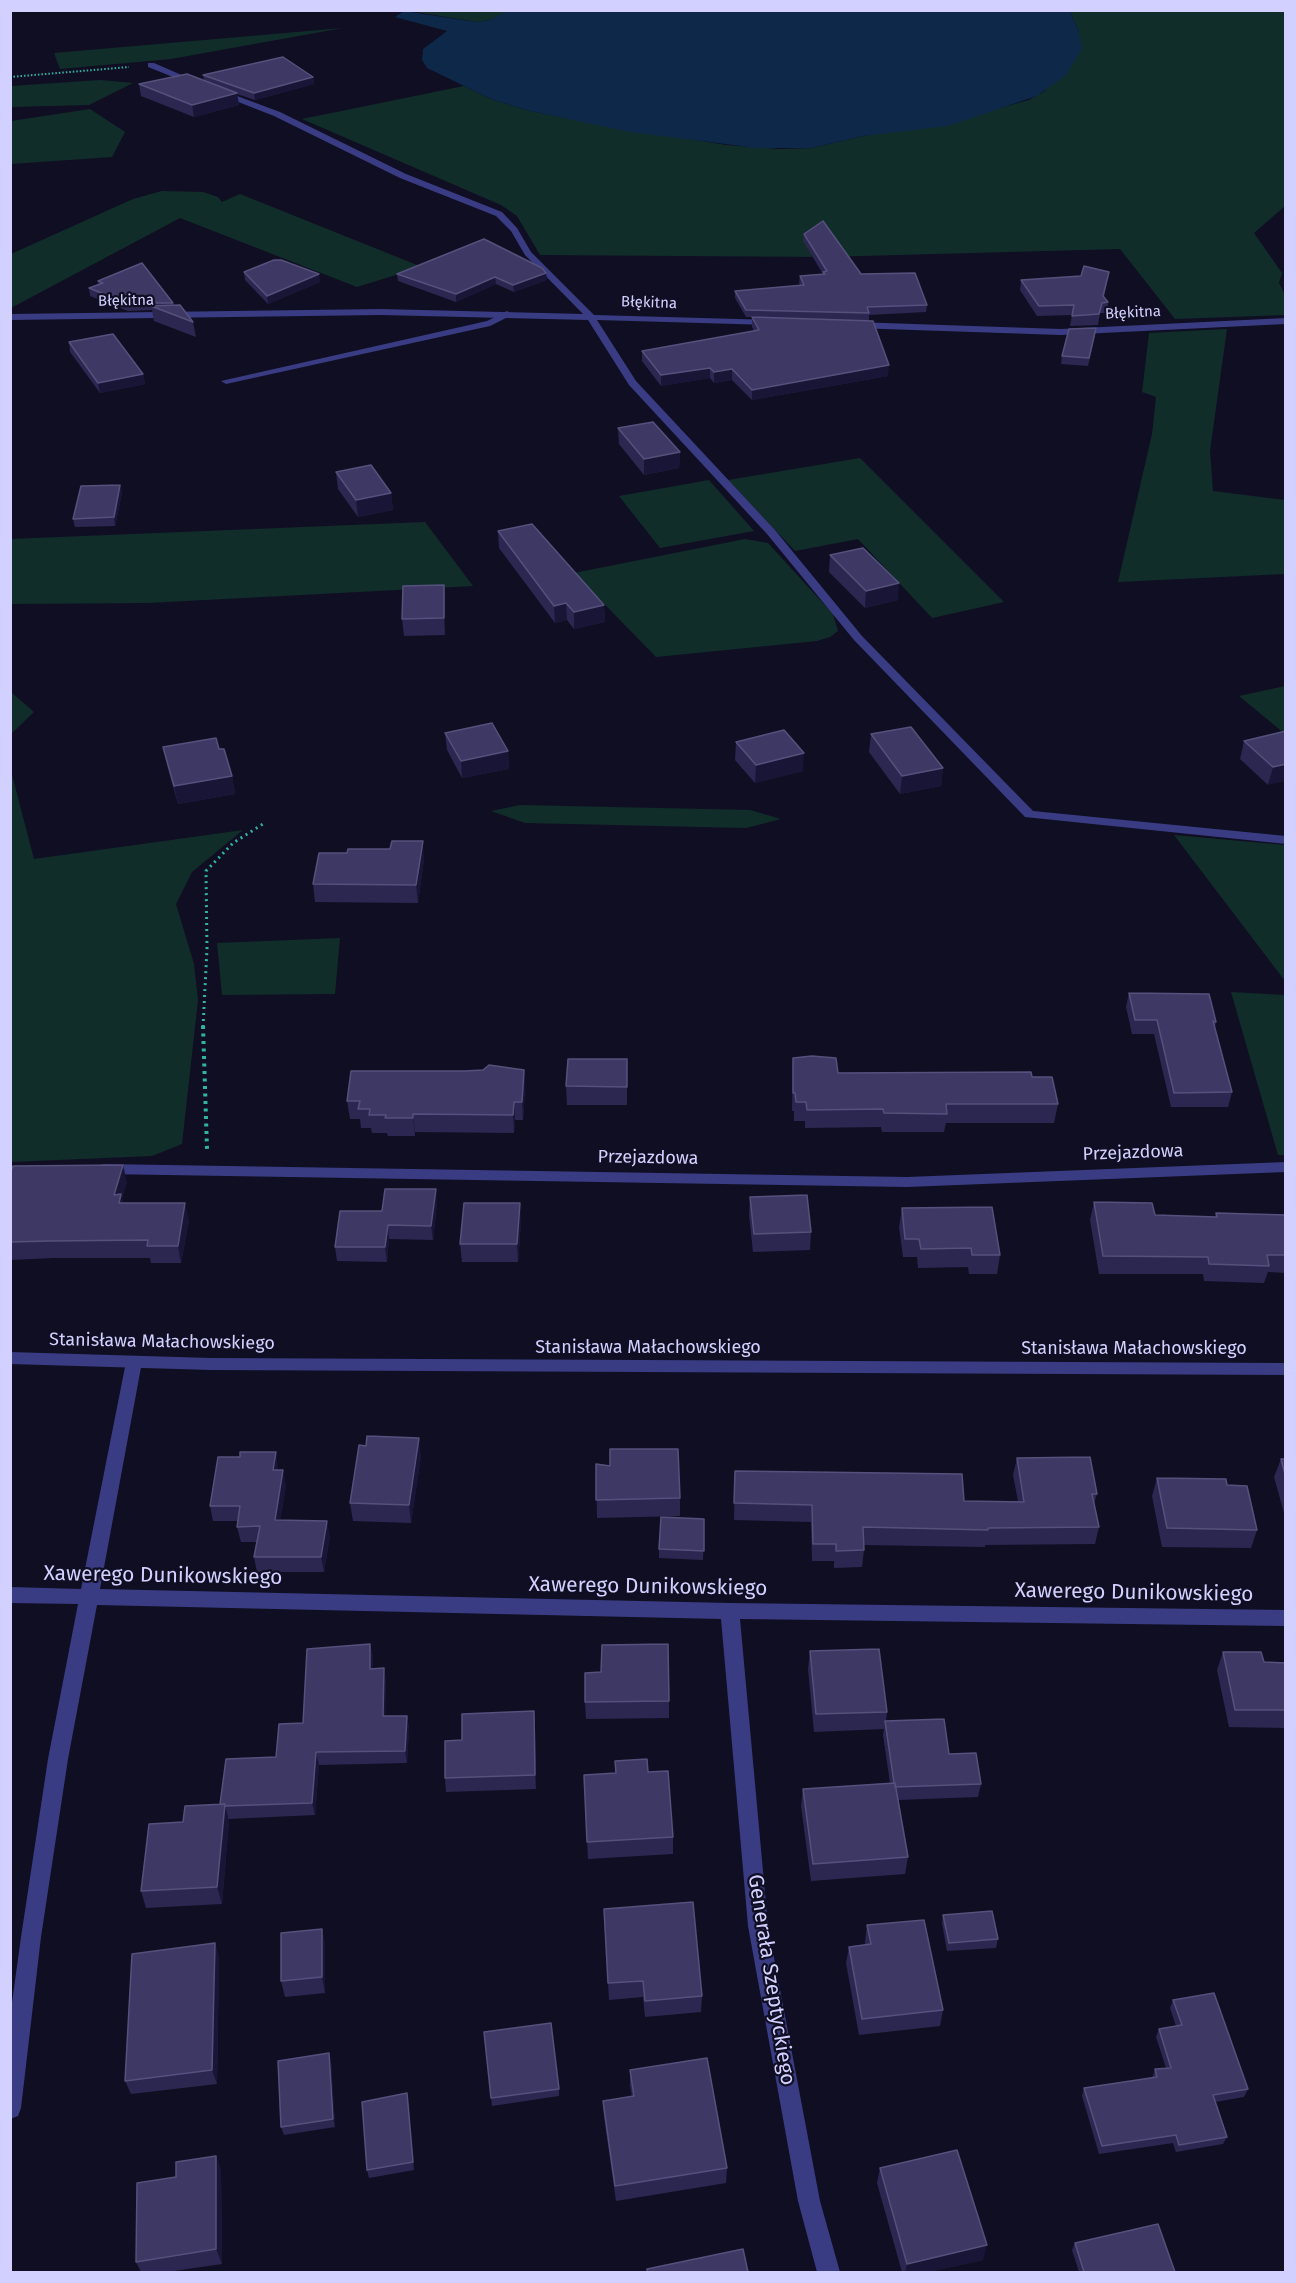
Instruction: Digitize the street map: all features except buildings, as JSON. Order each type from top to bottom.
[{"type":"street","points":[[151,65],[203,86]]},
{"type":"street","points":[[214,90],[277,114],[404,176],[499,214],[514,230],[528,253],[591,316],[632,383],[771,532],[858,638],[1029,814],[1286,840]]},
{"type":"street","name":"Błękitna","points":[[10,317],[381,312],[779,322]]},
{"type":"street","points":[[226,381],[490,323],[507,314]]},
{"type":"street","name":"Błękitna","points":[[838,324],[1061,332],[1286,321]]},
{"type":"street","name":"Przejazdowa","points":[[84,1169],[908,1182],[1286,1167]]},
{"type":"street","name":"Stanisława Małachowskiego","points":[[10,1358],[134,1362],[719,1368],[1286,1369]]},
{"type":"street","points":[[10,2108],[31,1937],[58,1760],[134,1362]]},
{"type":"street","name":"Xawerego Dunikowskiego","points":[[10,1595],[730,1611],[1286,1618]]},
{"type":"street","name":"Generała Szeptyckiego","points":[[730,1611],[758,1926],[809,2201],[828,2272]]},
{"type":"path","points":[[10,76],[151,65]]},
{"type":"path","points":[[200,1170],[208,1144],[203,1032],[206,871],[233,843],[264,824]]},
{"type":"green space","points":[[410,11],[508,11],[490,20],[476,22]]},
{"type":"green space","points":[[1070,11],[1285,11],[1285,206],[1254,233],[1282,273],[1279,283],[1285,295],[1285,315],[1175,319],[1120,249],[824,257],[540,255],[517,216],[501,205],[302,119],[464,86],[491,99],[526,110],[571,119],[726,145],[780,149],[812,148],[975,115],[1029,100],[1045,91],[1079,33]]},
{"type":"green space","points":[[343,28],[171,59],[60,69],[54,53]]},
{"type":"green space","points":[[100,80],[133,83],[89,105],[11,107],[11,86]]},
{"type":"green space","points":[[90,109],[125,132],[112,157],[11,164],[11,121]]},
{"type":"green space","points":[[162,191],[203,192],[218,197],[222,202],[240,194],[422,267],[357,287],[180,218],[11,308],[11,254],[133,199]]},
{"type":"green space","points":[[1227,329],[1210,451],[1213,491],[1285,500],[1285,574],[1118,582],[1152,434],[1156,397],[1142,392],[1149,333]]},
{"type":"green space","points":[[860,458],[1004,602],[932,618],[858,539],[795,551],[728,480]]},
{"type":"green space","points":[[709,480],[754,531],[660,548],[619,496]]},
{"type":"green space","points":[[425,522],[473,586],[148,603],[11,604],[11,539]]},
{"type":"green space","points":[[745,539],[768,543],[833,614],[838,631],[830,637],[817,641],[656,657],[574,573]]},
{"type":"green space","points":[[1285,686],[1285,734],[1239,696]]},
{"type":"green space","points":[[11,692],[34,712],[11,734]]},
{"type":"green space","points":[[10,767],[34,859],[243,830],[192,872],[176,904],[194,964],[198,1000],[182,1144],[152,1156],[11,1162]]},
{"type":"green space","points":[[520,805],[750,810],[781,819],[746,828],[525,823],[491,811]]},
{"type":"green space","points":[[1174,835],[1285,845],[1285,981]]},
{"type":"green space","points":[[340,938],[335,994],[222,995],[217,943]]},
{"type":"green space","points":[[1231,992],[1285,995],[1285,1155],[1278,1155]]},
{"type":"water","points":[[508,10],[1070,11],[1079,33],[1082,49],[1066,75],[1037,96],[948,126],[863,136],[812,148],[757,148],[630,132],[526,110],[491,99],[427,68],[422,60],[423,49],[447,31],[395,17],[404,11],[476,22],[490,20]]}]
